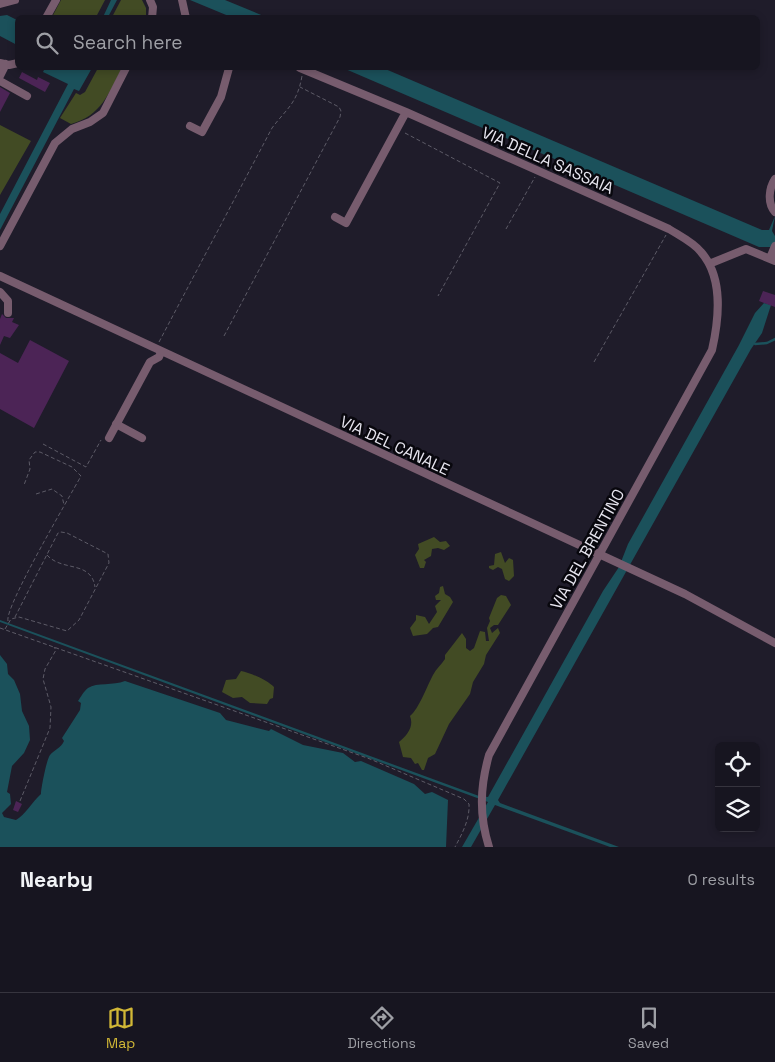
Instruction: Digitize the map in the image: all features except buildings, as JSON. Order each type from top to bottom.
[{"type":"street","points":[[0,4],[15,0]]},
{"type":"street","points":[[48,15],[56,0]]},
{"type":"street","points":[[150,0],[153,8],[152,15]]},
{"type":"street","points":[[182,0],[185,14]]},
{"type":"street","points":[[0,76],[3,64]]},
{"type":"street","points":[[0,246],[55,143],[67,132],[90,122],[103,113],[125,70]]},
{"type":"street","points":[[190,126],[202,132],[221,97],[228,70]]},
{"type":"street","name":"VIA DELLA SASSAIA","points":[[307,70],[669,229],[701,252],[709,264]]},
{"type":"street","points":[[0,81],[27,96]]},
{"type":"street","points":[[335,217],[346,223],[406,112]]},
{"type":"street","points":[[775,179],[771,185],[770,197],[775,212]]},
{"type":"street","points":[[709,264],[746,249],[772,259],[775,246]]},
{"type":"street","name":"VIA DEL BRENTINO","points":[[489,847],[481,813],[481,793],[482,779],[489,755],[712,350],[717,328],[718,298],[709,264]]},
{"type":"street","name":"VIA DEL CANALE","points":[[0,276],[685,594],[775,644]]},
{"type":"street","points":[[0,292],[10,306],[8,313]]},
{"type":"street","points":[[107,435],[116,424],[150,362],[159,357],[158,350]]},
{"type":"street","points":[[116,424],[142,438]]},
{"type":"path","points":[[158,350],[272,128],[289,110],[300,87],[302,70]]},
{"type":"path","points":[[224,336],[340,118],[341,111],[339,107],[300,87]]},
{"type":"path","points":[[397,129],[500,183],[438,296]]},
{"type":"path","points":[[506,229],[539,171]]},
{"type":"path","points":[[594,362],[629,297],[647,272],[669,229]]},
{"type":"path","points":[[43,444],[86,467],[107,435]]},
{"type":"path","points":[[5,629],[8,622],[8,612],[81,476],[72,467],[40,452],[35,452],[29,460],[30,469],[24,486]]},
{"type":"path","points":[[36,494],[52,489],[62,496],[64,507]]},
{"type":"path","points":[[8,622],[15,617],[53,539],[61,532],[105,551],[110,558],[80,620],[67,631],[15,617]]},
{"type":"path","points":[[47,554],[60,565],[88,571],[92,576],[95,588]]},
{"type":"path","points":[[0,628],[370,759],[464,799],[469,804],[470,810],[455,847]]},
{"type":"path","points":[[20,801],[50,728],[51,707],[43,680],[45,669],[56,650],[53,647]]},
{"type":"green space","points":[[61,0],[105,0],[97,15],[53,15]]},
{"type":"green space","points":[[121,0],[142,0],[146,8],[146,15],[113,15]]},
{"type":"green space","points":[[97,70],[121,70],[103,102],[90,115],[71,124],[60,118],[76,93],[80,95],[85,92]]},
{"type":"green space","points":[[0,125],[31,141],[0,195]]},
{"type":"green space","points":[[434,537],[440,542],[446,541],[450,546],[444,550],[432,549],[431,556],[424,560],[426,562],[424,568],[420,568],[415,555],[419,549],[418,544]]},
{"type":"green space","points":[[501,552],[505,563],[509,558],[513,560],[514,576],[509,581],[505,579],[502,569],[498,567],[493,570],[489,568],[489,566],[494,565],[495,554]]},
{"type":"green space","points":[[443,586],[445,594],[453,602],[438,627],[433,628],[427,634],[413,636],[410,628],[416,620],[416,615],[425,617],[429,624],[437,612],[435,606],[441,600],[436,600],[435,596],[439,593],[440,587]]},
{"type":"green space","points":[[501,595],[506,596],[511,605],[498,625],[490,628],[492,633],[498,628],[500,633],[486,655],[484,664],[473,682],[470,694],[449,724],[435,754],[428,758],[424,770],[422,770],[418,763],[415,764],[411,758],[403,757],[399,742],[409,730],[410,716],[420,703],[434,673],[445,659],[445,655],[462,633],[466,639],[466,648],[470,651],[474,648],[480,631],[485,632],[486,641],[489,641],[487,628],[490,621],[489,618],[497,598]]},
{"type":"green space","points":[[241,671],[259,677],[274,687],[273,698],[267,704],[250,703],[242,697],[233,698],[222,692],[226,680],[236,679]]},
{"type":"water","points":[[111,0],[117,0],[109,15],[104,15]]},
{"type":"water","points":[[190,0],[225,0],[261,15],[226,15]]},
{"type":"water","points":[[7,15],[15,19],[15,44],[0,36],[0,16]]},
{"type":"water","points":[[44,70],[91,70],[79,91],[74,89],[0,230],[0,214],[68,84],[43,72]]},
{"type":"water","points":[[348,70],[388,70],[762,230],[769,230],[775,216],[772,231],[775,236],[775,247],[759,247]]},
{"type":"water","points":[[764,303],[771,305],[762,333],[751,349],[498,800],[500,803],[619,847],[610,847],[495,805],[471,847],[462,847],[488,802],[0,622],[0,620],[479,796],[488,797],[603,591],[619,567],[628,544],[755,313]]},
{"type":"water","points":[[0,655],[7,664],[8,674],[14,680],[20,694],[22,711],[29,726],[30,740],[24,753],[12,766],[7,792],[10,794],[11,804],[2,813],[4,817],[16,820],[41,794],[44,773],[49,757],[63,743],[62,738],[80,710],[81,703],[78,701],[85,691],[96,685],[125,681],[220,713],[226,720],[269,731],[271,729],[303,745],[343,753],[355,762],[361,761],[414,784],[425,794],[432,792],[448,800],[446,847],[0,847]]},
{"type":"waterway","points":[[755,344],[767,343],[775,339]]}]
